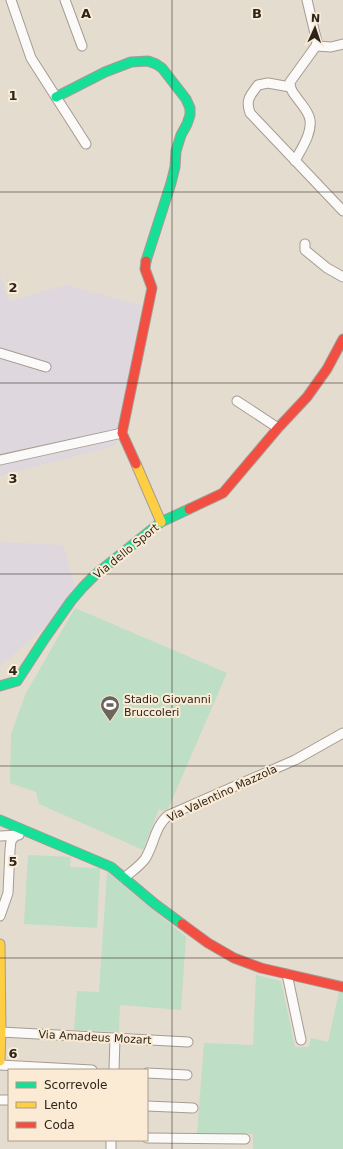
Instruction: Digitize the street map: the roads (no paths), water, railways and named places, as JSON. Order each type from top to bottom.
[{"type":"street","points":[[11,0],[32,58],[86,144]]},
{"type":"street","points":[[65,0],[82,46]]},
{"type":"street","points":[[295,161],[304,146],[310,131],[310,120],[307,112],[290,87],[290,82],[316,46],[317,42],[306,0]]},
{"type":"street","points":[[316,46],[331,47],[343,44]]},
{"type":"street","points":[[56,97],[105,72],[130,62],[148,61],[162,68],[186,99],[190,108],[189,119],[181,135],[176,151],[175,167],[171,184],[145,265],[145,272],[152,283],[152,288],[122,433],[161,522]]},
{"type":"street","points":[[290,87],[268,83],[258,85],[248,98],[250,113],[343,211]]},
{"type":"street","points":[[305,244],[305,250],[327,268],[343,277]]},
{"type":"street","name":"Via dello Sport","points":[[0,686],[16,682],[71,601],[96,574],[161,522],[223,493],[278,428],[307,397],[327,369],[343,338]]},
{"type":"street","points":[[0,353],[46,367]]},
{"type":"street","points":[[237,401],[278,428]]},
{"type":"street","points":[[0,460],[122,433]]},
{"type":"street","name":"Via Valentino Mazzola","points":[[124,878],[145,859],[161,824],[169,815],[295,760],[343,733]]},
{"type":"street","points":[[0,820],[5,826],[32,833],[116,871],[208,944],[221,951],[252,965],[343,987]]},
{"type":"street","points":[[0,836],[15,836],[32,833]]},
{"type":"street","points":[[0,916],[8,893],[11,841],[15,836]]},
{"type":"street","points":[[0,944],[0,1061]]},
{"type":"street","points":[[287,974],[300,1040]]},
{"type":"street","name":"Via Amadeus Mozart","points":[[1,1032],[188,1042]]},
{"type":"street","points":[[114,1069],[115,1038]]},
{"type":"street","points":[[0,1065],[74,1069]]},
{"type":"street","points":[[148,1073],[187,1075]]},
{"type":"street","points":[[148,1106],[193,1108]]},
{"type":"street","points":[[148,1138],[245,1139]]},
{"type":"street","points":[[218,1139],[218,1149]]},
{"type":"place","name":"Stadio Giovanni Bruccoleri","points":[[110,722]]}]
